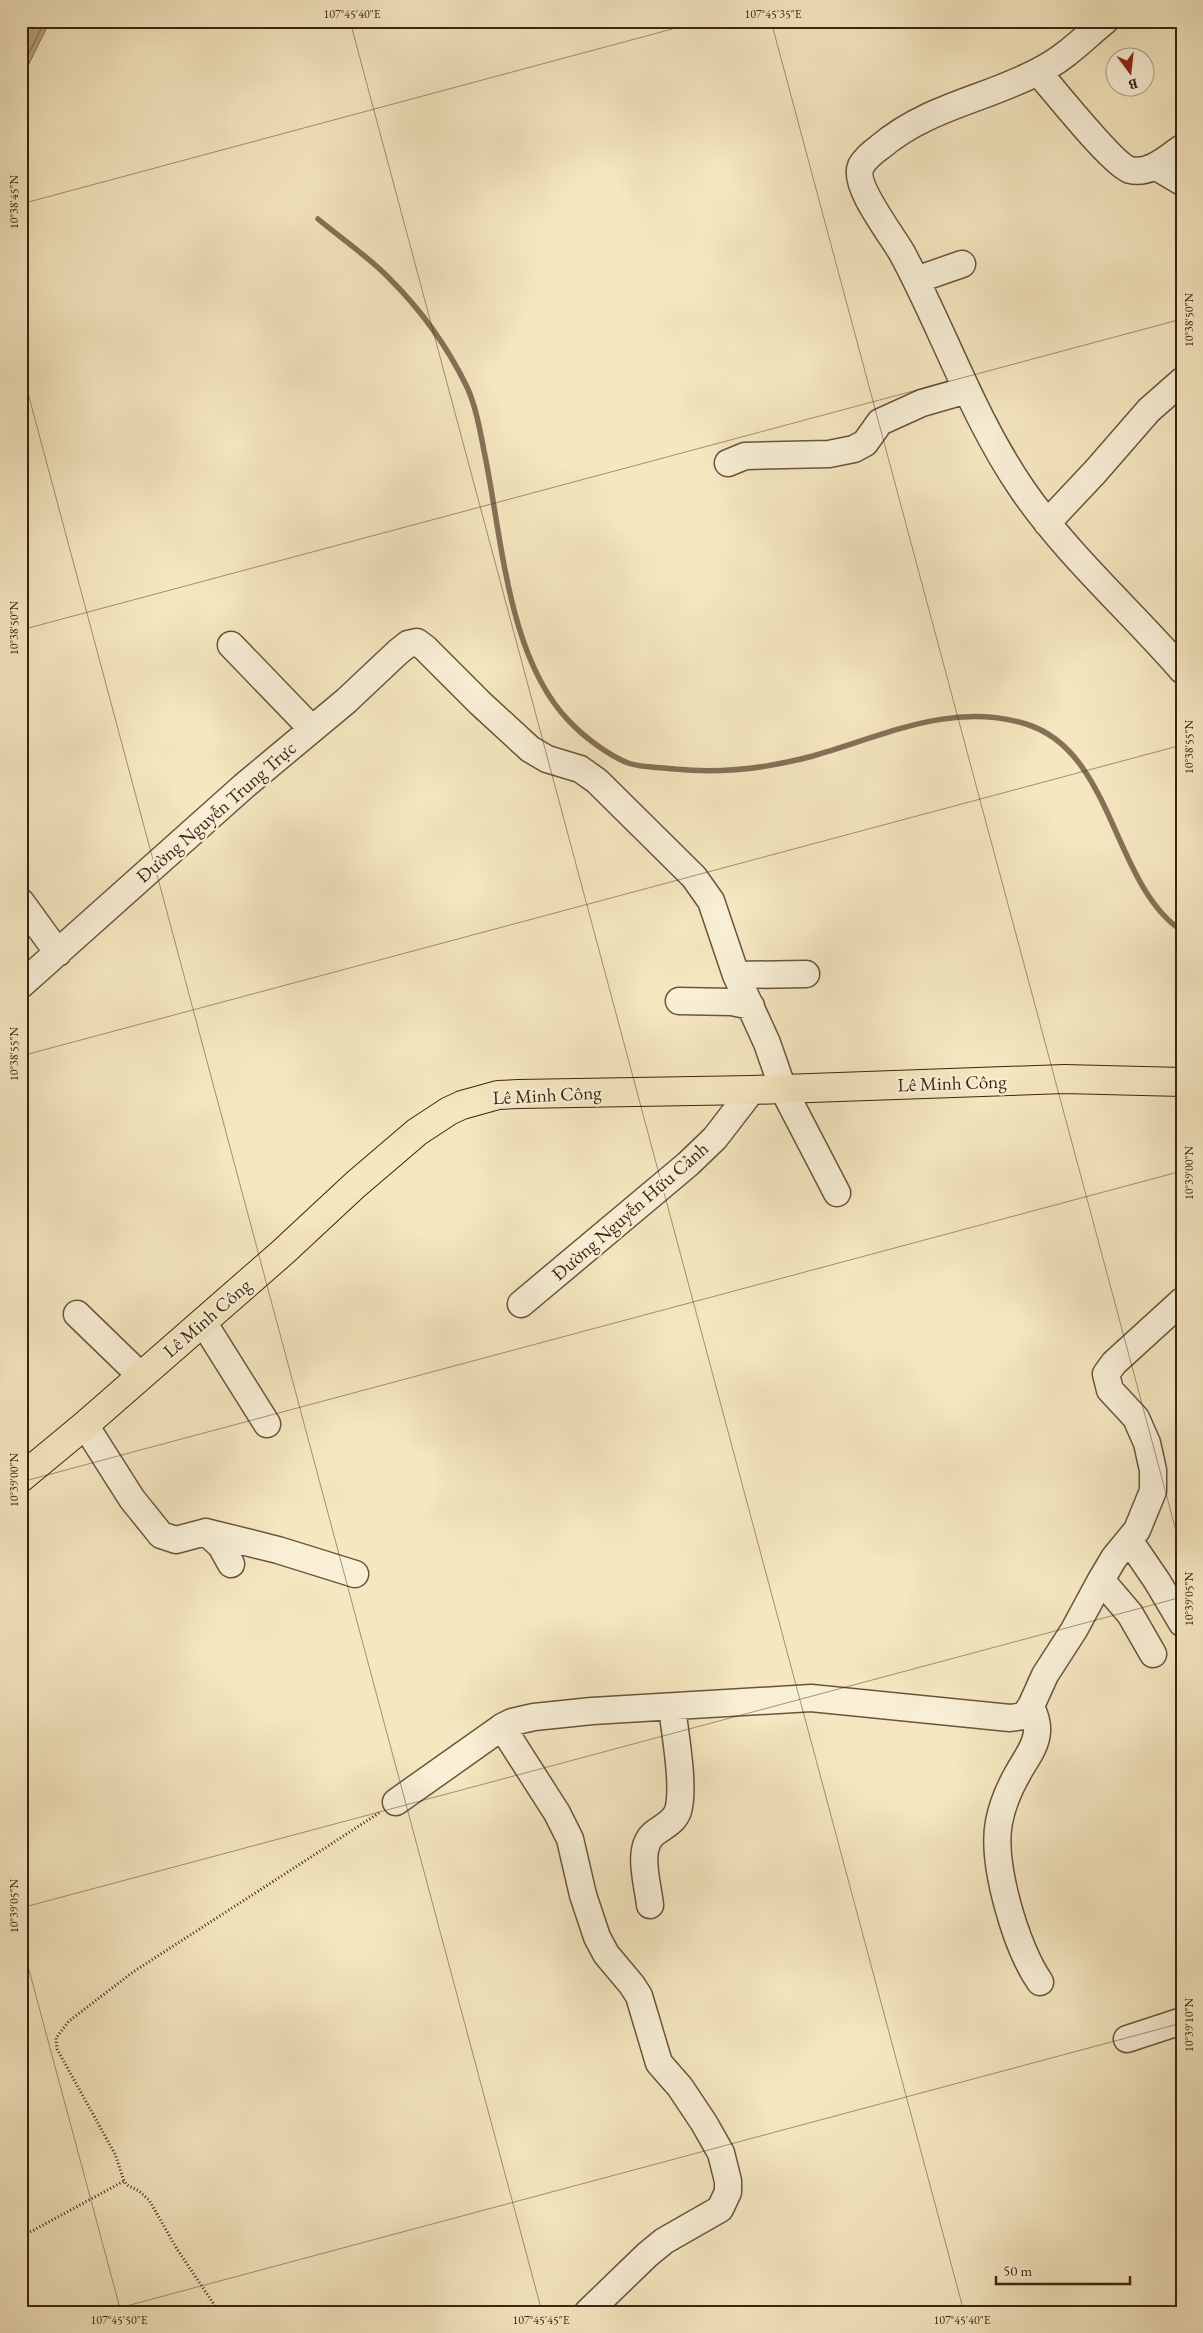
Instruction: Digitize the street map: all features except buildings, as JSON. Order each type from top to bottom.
[{"type":"main road","name":"Lê Minh Công","points":[[21,1478],[203,1322],[383,1161],[434,1120],[462,1104],[498,1096],[518,1094],[752,1090],[1064,1079],[1182,1082]]},
{"type":"street","points":[[1105,21],[1064,57],[1038,72],[927,117],[886,142],[862,165],[859,173],[864,192],[888,228],[916,280],[967,390],[1003,459],[1047,523],[1110,596],[1182,670]]},
{"type":"street","points":[[1038,72],[1113,158],[1129,170],[1139,171],[1156,166],[1182,148]]},
{"type":"street","points":[[1156,166],[1182,182]]},
{"type":"street","points":[[916,280],[962,264]]},
{"type":"street","points":[[1047,523],[1149,410],[1182,381]]},
{"type":"street","points":[[728,463],[745,456],[829,454],[854,449],[865,443],[880,422],[922,404],[967,390]]},
{"type":"street","name":"Đường Nguyễn Trung Trực","points":[[21,985],[58,954],[229,799],[413,642],[425,648],[480,704],[530,749],[547,759],[580,769],[597,781],[694,877],[711,901],[736,976]]},
{"type":"street","points":[[231,645],[312,729]]},
{"type":"street","points":[[21,902],[58,954]]},
{"type":"street","points":[[806,974],[736,976],[751,1006],[783,1089],[837,1193]]},
{"type":"street","points":[[679,1001],[732,1002],[751,1006]]},
{"type":"street","name":"Đường Nguyễn Hữu Cảnh","points":[[521,1304],[688,1164],[714,1138],[752,1090]]},
{"type":"street","points":[[396,1802],[502,1727],[534,1716],[811,1698],[1010,1718],[1024,1716],[1031,1706],[1045,1675],[1074,1630],[1114,1558],[1137,1530],[1150,1501],[1154,1485],[1148,1443],[1141,1426],[1130,1410],[1110,1390],[1106,1374],[1114,1363],[1182,1301]]},
{"type":"street","points":[[77,1314],[141,1376]]},
{"type":"street","points":[[203,1322],[267,1424]]},
{"type":"street","points":[[85,1425],[132,1499],[161,1535],[176,1540],[206,1532],[278,1550],[355,1574]]},
{"type":"street","points":[[206,1532],[221,1546],[231,1564]]},
{"type":"street","points":[[1129,1540],[1157,1581],[1182,1623]]},
{"type":"street","points":[[1101,1580],[1130,1614],[1154,1654]]},
{"type":"street","points":[[1031,1706],[1037,1724],[1036,1742],[1009,1790],[999,1822],[996,1844],[1015,1932],[1028,1966],[1040,1982]]},
{"type":"street","points":[[650,1905],[644,1856],[648,1841],[654,1833],[673,1819],[680,1801],[672,1707]]},
{"type":"street","points":[[502,1727],[562,1822],[570,1840],[583,1895],[597,1937],[606,1954],[632,1985],[638,1996],[659,2063],[680,2087],[704,2123],[721,2153],[728,2181],[728,2192],[720,2209],[664,2241],[588,2312]]},
{"type":"street","points":[[1127,2039],[1182,2021]]},
{"type":"path","points":[[219,2312],[149,2200],[124,2181],[115,2154],[56,2049],[56,2038],[63,2027],[81,2011],[133,1972],[396,1802]]},
{"type":"path","points":[[21,2237],[124,2181]]},
{"type":"water","points":[[21,21],[50,21],[21,80]]},
{"type":"waterway","points":[[318,219],[373,263],[401,291],[433,330],[460,372],[470,395],[477,419],[502,556],[520,630],[532,664],[548,694],[569,721],[589,739],[612,755],[633,765],[710,771],[762,767],[796,760],[892,731],[944,719],[971,716],[998,718],[1026,724],[1055,739],[1078,761],[1096,789],[1140,883],[1159,910],[1182,931]]}]
